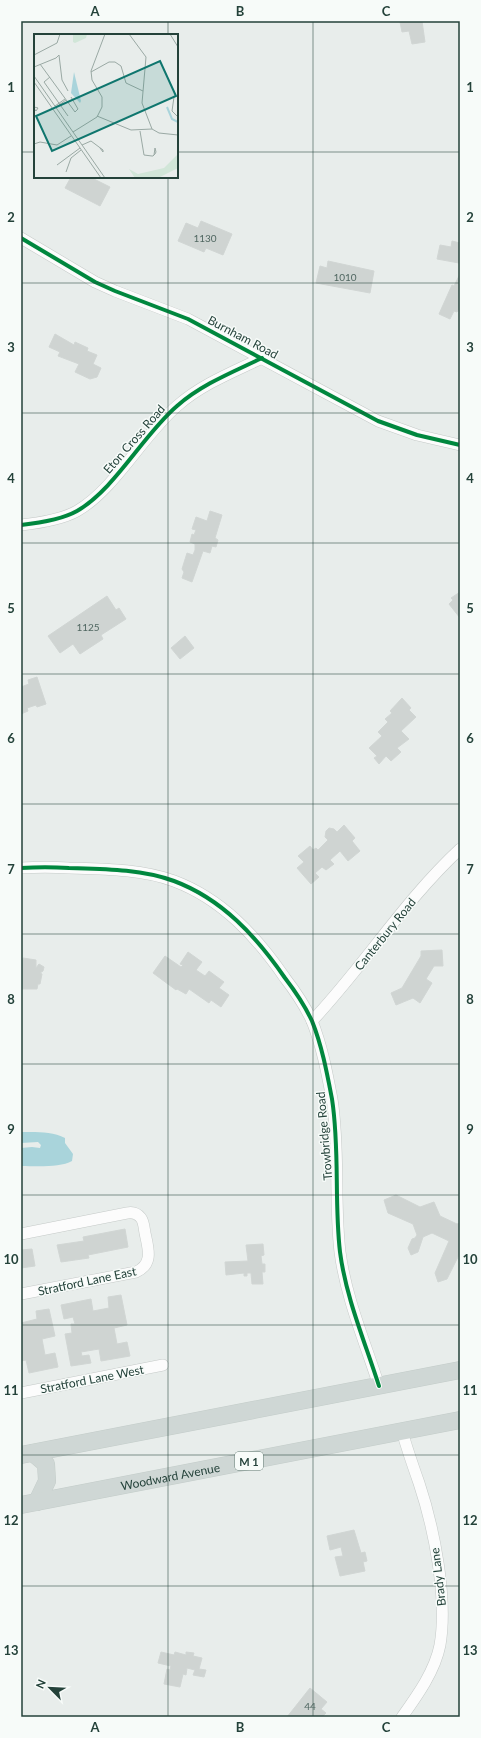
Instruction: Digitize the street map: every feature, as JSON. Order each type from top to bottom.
[{"type":"main road","points":[[27,1454],[460,1370]]},
{"type":"main road","name":"Woodward Avenue","points":[[29,1503],[460,1420]]},
{"type":"main road","points":[[27,1454],[46,1464],[47,1481],[29,1503]]},
{"type":"street","name":"Burnham Road","points":[[21,238],[108,288],[188,319],[386,424],[417,435],[460,445]]},
{"type":"street","name":"Eton Cross Road","points":[[21,526],[62,517],[82,508],[111,481],[152,431],[178,405],[202,387],[262,358]]},
{"type":"street","name":"Canterbury Road","points":[[312,1021],[343,987],[415,897],[460,849]]},
{"type":"street","name":"Trowbridge Road","points":[[21,868],[91,868],[139,873],[171,880],[199,892],[225,909],[256,939],[289,984],[312,1021],[326,1071],[334,1118],[338,1160],[339,1240],[342,1262],[355,1311],[379,1386]]},
{"type":"street","name":"Stratford Lane East","points":[[21,1234],[127,1212],[140,1216],[143,1221],[149,1253],[146,1265],[136,1272],[21,1294]]},
{"type":"street","name":"Stratford Lane West","points":[[21,1393],[163,1366]]},
{"type":"street","name":"Brady Lane","points":[[402,1431],[420,1484],[437,1555],[440,1575],[442,1614],[440,1645],[436,1656],[424,1684],[402,1717]]},
{"type":"water","points":[[21,1132],[49,1133],[65,1138],[65,1143],[73,1154],[72,1161],[54,1166],[21,1166],[21,1148],[40,1148],[41,1145],[38,1142],[21,1143]]},
{"type":"building","points":[[422,21],[425,42],[412,44],[409,31],[402,32],[400,22]]},
{"type":"building","points":[[70,178],[92,178],[110,187],[100,206],[65,188]]},
{"type":"building","points":[[201,221],[232,234],[223,255],[206,248],[204,252],[178,241],[186,223],[198,228]]},
{"type":"building","points":[[452,241],[460,243],[459,263],[437,259],[440,245],[451,247]]},
{"type":"building","points":[[328,261],[374,271],[370,293],[316,283],[320,266],[327,268]]},
{"type":"building","points":[[460,274],[460,307],[457,312],[454,311],[450,319],[439,314],[452,285],[454,286]]},
{"type":"building","points":[[55,334],[74,345],[75,342],[88,348],[87,351],[97,355],[93,364],[101,368],[97,377],[90,379],[75,372],[79,364],[58,356],[60,352],[49,347]]},
{"type":"building","points":[[210,511],[222,515],[215,538],[218,540],[216,547],[212,546],[210,553],[203,551],[192,582],[182,578],[184,572],[182,569],[187,553],[193,555],[195,550],[195,544],[190,542],[192,534],[194,535],[196,530],[192,529],[196,517],[207,521]]},
{"type":"building","points":[[460,592],[460,618],[449,604],[453,600],[451,598]]},
{"type":"building","points":[[107,596],[116,610],[119,608],[126,619],[101,635],[103,639],[80,654],[73,644],[60,653],[48,636]]},
{"type":"building","points":[[185,636],[194,648],[180,659],[171,648]]},
{"type":"building","points":[[37,677],[46,704],[27,708],[28,711],[21,714],[21,687],[29,684],[28,680]]},
{"type":"building","points":[[402,698],[411,708],[409,710],[416,717],[401,731],[409,739],[397,748],[401,752],[391,761],[386,756],[379,764],[374,758],[377,756],[369,748],[382,736],[378,732],[388,722],[385,719],[392,713],[390,711]]},
{"type":"building","points":[[344,825],[355,838],[352,841],[360,851],[348,861],[340,851],[330,860],[334,864],[326,870],[322,867],[315,873],[319,877],[311,884],[297,868],[304,862],[298,856],[310,846],[313,850],[316,848],[318,850],[328,840],[325,837],[326,831],[329,828],[334,829],[337,832]]},
{"type":"building","points":[[442,950],[443,966],[434,966],[426,979],[432,983],[420,1003],[413,998],[396,1005],[391,993],[402,988],[421,956],[421,951]]},
{"type":"building","points":[[188,952],[202,962],[196,970],[205,976],[209,971],[224,982],[219,988],[229,995],[221,1007],[211,1000],[209,1003],[189,989],[186,994],[177,989],[176,990],[153,973],[165,956],[181,967],[183,965],[180,964]]},
{"type":"building","points":[[23,958],[36,960],[36,968],[39,964],[44,967],[43,971],[40,973],[42,974],[40,984],[38,984],[37,989],[21,989]]},
{"type":"building","points":[[396,1195],[420,1207],[434,1202],[440,1216],[457,1224],[460,1223],[460,1253],[447,1279],[438,1282],[435,1273],[449,1241],[432,1233],[423,1237],[418,1252],[411,1255],[408,1248],[412,1239],[417,1235],[413,1224],[388,1213],[384,1200]]},
{"type":"building","points":[[125,1229],[128,1247],[88,1255],[89,1258],[61,1262],[57,1245],[84,1241],[83,1237]]},
{"type":"building","points":[[263,1244],[264,1255],[261,1256],[262,1264],[265,1264],[265,1272],[262,1272],[263,1284],[252,1284],[251,1273],[247,1273],[247,1276],[244,1276],[244,1273],[226,1275],[225,1262],[248,1261],[246,1245]]},
{"type":"building","points":[[32,1249],[35,1266],[21,1268],[21,1250]]},
{"type":"building","points":[[121,1295],[127,1325],[114,1328],[117,1344],[127,1342],[130,1356],[101,1361],[99,1349],[81,1352],[82,1356],[89,1355],[91,1363],[71,1366],[65,1334],[72,1333],[71,1324],[75,1324],[73,1317],[64,1319],[61,1305],[91,1299],[93,1311],[109,1308],[108,1297]]},
{"type":"building","points":[[49,1309],[55,1336],[42,1339],[45,1355],[55,1353],[58,1367],[29,1373],[26,1360],[21,1361],[21,1323],[37,1319],[36,1311]]},
{"type":"building","points":[[354,1530],[361,1553],[365,1552],[367,1561],[363,1562],[365,1571],[340,1576],[335,1557],[343,1556],[341,1547],[330,1550],[327,1536]]},
{"type":"building","points":[[161,1652],[174,1655],[175,1652],[186,1655],[186,1652],[194,1653],[193,1656],[202,1658],[199,1669],[206,1670],[204,1677],[193,1675],[195,1670],[187,1668],[186,1675],[183,1674],[180,1687],[164,1684],[167,1669],[170,1670],[171,1666],[158,1663]]},
{"type":"building","points":[[310,1688],[327,1702],[321,1709],[326,1713],[322,1717],[287,1717]]},
{"type":"cycle path","points":[[21,238],[95,282],[188,319],[378,421],[417,435],[460,445]]},
{"type":"cycle path","points":[[21,525],[57,519],[77,511],[104,489],[164,418],[177,406],[207,385],[262,358]]},
{"type":"cycle path","points":[[21,868],[57,867],[108,869],[148,874],[174,881],[208,898],[237,920],[262,948],[292,988],[312,1021],[319,1040],[326,1069],[332,1099],[336,1137],[337,1214],[340,1252],[351,1303],[379,1386]]}]
